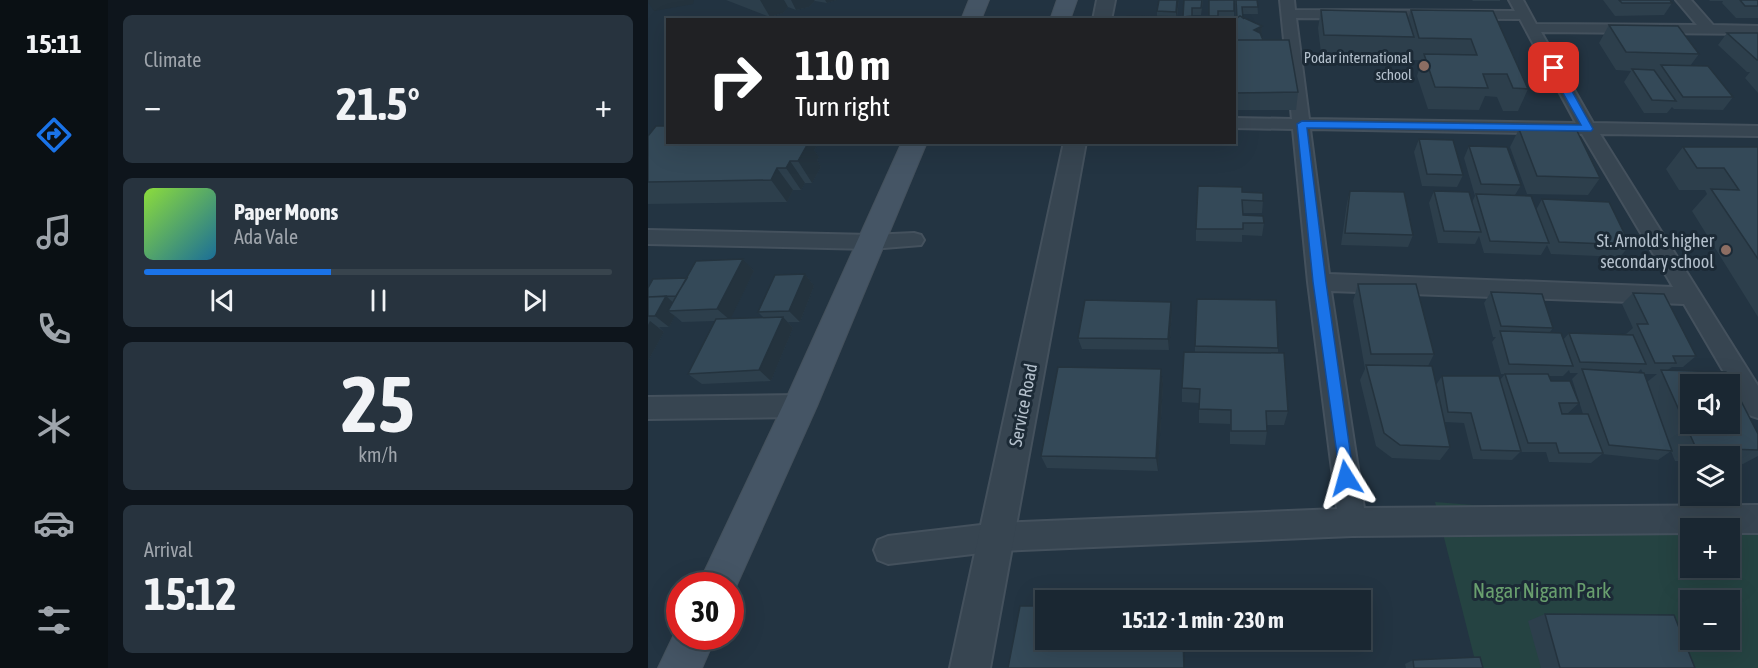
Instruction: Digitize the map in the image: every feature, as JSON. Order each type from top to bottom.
[{"type":"main road","points":[[972,18],[980,0]]},
{"type":"main road","points":[[1061,18],[1067,0]]},
{"type":"main road","points":[[724,572],[801,406],[914,144]]},
{"type":"main road","points":[[680,668],[688,650]]},
{"type":"street","points":[[1102,18],[1106,0]]},
{"type":"street","points":[[1683,0],[1709,30]]},
{"type":"street","points":[[1352,522],[1319,282],[1288,7],[1524,14],[1709,30],[1758,30]]},
{"type":"street","points":[[1524,14],[1588,129],[1758,407]]},
{"type":"street","points":[[1236,123],[1758,131]]},
{"type":"street","name":"Service Road","points":[[970,668],[998,537],[1075,144]]},
{"type":"street","points":[[648,237],[871,242],[914,240]]},
{"type":"street","points":[[1319,282],[1689,296]]},
{"type":"street","points":[[648,408],[801,406]]},
{"type":"street","points":[[888,550],[998,537],[1352,522],[1758,519]]},
{"type":"green space","name":"Nagar Nigam Park","points":[[1435,502],[1680,522],[1680,578],[1740,578],[1740,527],[1758,528],[1758,668],[1477,668]]},
{"type":"building","points":[[1159,0],[1177,0],[1176,12],[1157,11]]},
{"type":"building","points":[[1184,0],[1202,0],[1201,8],[1192,8],[1192,16],[1183,17]]},
{"type":"building","points":[[1209,0],[1234,0],[1234,11],[1218,11],[1218,16],[1209,16]]},
{"type":"building","points":[[1236,0],[1257,0],[1258,7],[1242,7],[1243,18],[1240,16],[1237,18]]},
{"type":"building","points":[[1619,0],[1670,0],[1672,3],[1622,3]]},
{"type":"building","points":[[1740,0],[1758,0],[1758,6],[1745,6]]},
{"type":"building","points":[[1321,10],[1406,12],[1414,37],[1324,35]]},
{"type":"building","points":[[1411,10],[1493,11],[1528,89],[1513,88],[1507,74],[1483,74],[1488,88],[1435,87],[1424,54],[1477,55],[1471,39],[1419,38]]},
{"type":"building","points":[[1127,16],[1201,17],[1201,18],[1126,18]]},
{"type":"building","points":[[1240,16],[1262,26],[1254,30],[1260,33],[1263,40],[1236,40],[1236,19]]},
{"type":"building","points":[[1609,25],[1678,26],[1699,54],[1626,52]]},
{"type":"building","points":[[1727,33],[1758,33],[1758,60],[1757,60]]},
{"type":"building","points":[[1236,40],[1289,40],[1298,92],[1236,93]]},
{"type":"building","points":[[1661,65],[1708,66],[1733,97],[1683,97]]},
{"type":"building","points":[[1632,69],[1654,70],[1676,101],[1652,100]]},
{"type":"building","points":[[656,126],[666,126],[666,144],[807,145],[798,161],[790,161],[786,168],[777,168],[771,180],[648,182],[648,136]]},
{"type":"building","points":[[1519,129],[1577,131],[1600,178],[1537,176]]},
{"type":"building","points":[[1419,139],[1453,140],[1463,175],[1427,174]]},
{"type":"building","points":[[1469,146],[1507,147],[1521,185],[1481,184]]},
{"type":"building","points":[[1683,147],[1758,147],[1758,259],[1711,189],[1739,190],[1724,168],[1697,168]]},
{"type":"building","points":[[1198,186],[1242,187],[1242,192],[1263,193],[1263,201],[1242,200],[1243,215],[1263,216],[1264,223],[1243,223],[1243,229],[1196,229]]},
{"type":"building","points":[[1350,191],[1404,192],[1413,235],[1345,233]]},
{"type":"building","points":[[1434,191],[1469,192],[1481,232],[1444,231]]},
{"type":"building","points":[[1476,194],[1531,196],[1549,243],[1490,241]]},
{"type":"building","points":[[1542,199],[1609,202],[1630,245],[1559,242]]},
{"type":"building","points":[[743,259],[717,309],[668,311],[696,261]]},
{"type":"building","points":[[805,274],[789,311],[758,312],[775,275]]},
{"type":"building","points":[[687,278],[676,296],[648,297],[648,288],[653,279]]},
{"type":"building","points":[[1358,284],[1416,284],[1434,354],[1371,354]]},
{"type":"building","points":[[1491,292],[1542,294],[1553,328],[1501,326]]},
{"type":"building","points":[[1633,293],[1664,294],[1696,356],[1673,356],[1676,363],[1655,363],[1637,324],[1648,324]]},
{"type":"building","points":[[666,296],[655,316],[648,316],[648,297]]},
{"type":"building","points":[[1197,299],[1276,300],[1278,348],[1195,346]]},
{"type":"building","points":[[1085,300],[1171,302],[1168,339],[1078,338]]},
{"type":"building","points":[[783,317],[759,370],[688,374],[716,319]]},
{"type":"building","points":[[1500,331],[1561,333],[1573,366],[1509,364]]},
{"type":"building","points":[[1569,333],[1633,335],[1646,364],[1580,362]]},
{"type":"building","points":[[1184,352],[1284,353],[1288,411],[1266,411],[1267,431],[1231,431],[1231,410],[1199,409],[1200,389],[1182,388]]},
{"type":"building","points":[[1366,365],[1432,366],[1450,447],[1400,445],[1384,433]]},
{"type":"building","points":[[1058,367],[1161,369],[1156,458],[1041,456]]},
{"type":"building","points":[[1582,369],[1644,373],[1672,451],[1609,445]]},
{"type":"building","points":[[1661,370],[1726,372],[1727,374],[1680,374],[1680,412]]},
{"type":"building","points":[[1505,374],[1548,374],[1551,381],[1570,381],[1579,403],[1559,403],[1562,414],[1588,414],[1603,453],[1559,453],[1556,443],[1528,443]]},
{"type":"building","points":[[1442,376],[1499,376],[1521,451],[1481,450],[1471,413],[1448,412]]},
{"type":"building","points":[[1740,399],[1758,434],[1758,450],[1740,449],[1740,446],[1695,446],[1690,434],[1740,434]]},
{"type":"building","points":[[1020,606],[1035,606],[1035,650],[1183,650],[1184,668],[1008,668]]},
{"type":"building","points":[[1545,614],[1674,615],[1680,630],[1680,650],[1688,650],[1695,668],[1560,668]]},
{"type":"building","points":[[1480,657],[1483,668],[1414,668],[1413,660]]},
{"type":"place","name":"Podar international school","points":[[1424,66]]},
{"type":"place","name":"St. Arnold's higher secondary school","points":[[1726,250]]},
{"type":"route","points":[[1346,478],[1319,282],[1302,124],[1588,129],[1554,68]]}]
